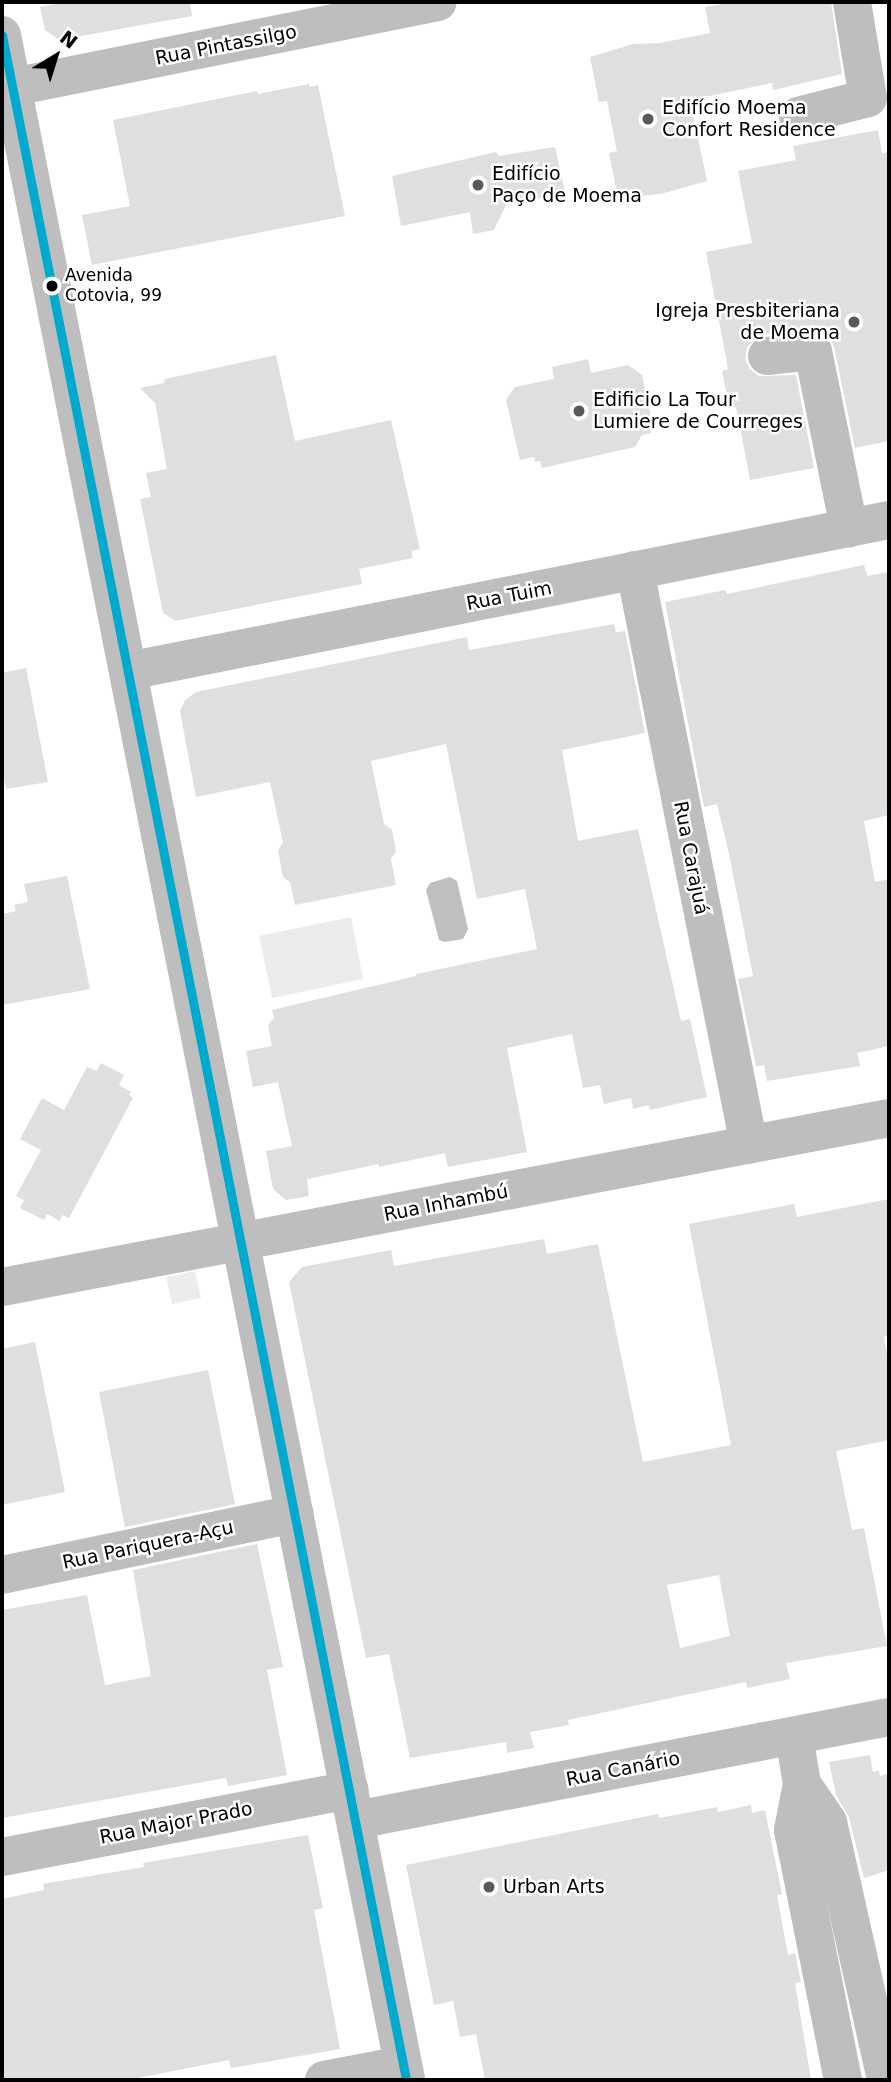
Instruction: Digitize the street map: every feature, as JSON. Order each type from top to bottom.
[{"type":"street","name":"Rua Pintassilgo","points":[[13,87],[438,2]]},
{"type":"street","points":[[798,116],[869,98],[852,2]]},
{"type":"street","points":[[2,34],[405,2072],[324,2080]]},
{"type":"street","points":[[767,356],[813,351],[849,528]]},
{"type":"street","name":"Rua Tuim","points":[[128,671],[889,520]]},
{"type":"street","name":"Rua Carajuá","points":[[635,570],[749,1145]]},
{"type":"street","name":"Rua Inhambú","points":[[2,1287],[889,1118]]},
{"type":"street","name":"Rua Pariquera-Açu","points":[[2,1575],[295,1514]]},
{"type":"street","name":"Rua Canário","points":[[353,1805],[794,1736],[889,1717]]},
{"type":"street","points":[[794,1736],[802,1784],[793,1830],[843,2080]]},
{"type":"street","points":[[802,1784],[828,1822],[886,2080]]},
{"type":"street","name":"Rua Major Prado","points":[[2,1857],[353,1805]]},
{"type":"shaded area","points":[[450,877],[457,881],[468,929],[463,939],[445,942],[439,940],[426,890],[430,883]]},
{"type":"shaded area","points":[[351,917],[363,979],[272,998],[259,936]]},
{"type":"shaded area","points":[[195,1271],[201,1298],[172,1304],[166,1277]]},
{"type":"building","points":[[65,2],[190,2],[192,16],[59,40],[45,30],[40,7]]},
{"type":"building","points":[[734,2],[831,2],[842,74],[773,90],[772,83],[690,100],[707,181],[661,194],[618,198],[609,153],[617,151],[607,101],[599,102],[590,57],[633,44],[660,43],[710,33],[705,7]]},
{"type":"building","points":[[309,84],[309,87],[318,85],[345,216],[92,265],[82,215],[130,206],[113,120],[257,91],[258,94]]},
{"type":"building","points":[[878,130],[882,153],[889,152],[889,441],[855,448],[834,347],[829,337],[811,329],[764,334],[754,339],[747,347],[745,359],[750,369],[759,376],[796,375],[814,468],[750,480],[736,407],[730,408],[722,371],[728,369],[706,252],[752,243],[738,171],[796,160],[793,146]]},
{"type":"building","name":"Edifício Paço de Moema","points":[[555,147],[565,193],[506,205],[494,230],[473,234],[470,212],[401,226],[392,176],[496,152],[499,156]]},
{"type":"building","points":[[276,355],[295,441],[391,420],[420,549],[411,551],[413,558],[359,569],[362,584],[175,621],[163,613],[140,499],[151,497],[146,473],[167,469],[155,403],[140,388],[164,383],[165,379]]},
{"type":"building","name":"Edificio La Tour Lumiere de Courreges","points":[[588,359],[591,373],[628,365],[642,375],[652,422],[649,423],[651,433],[642,435],[635,447],[542,468],[540,461],[535,462],[534,457],[520,460],[506,400],[515,387],[554,379],[552,367]]},
{"type":"building","points":[[864,565],[867,576],[889,572],[889,815],[864,821],[875,882],[889,879],[889,1046],[857,1053],[860,1066],[767,1081],[764,1065],[756,1066],[738,979],[753,976],[728,849],[717,804],[704,807],[665,602],[725,590],[727,594]]},
{"type":"building","points":[[614,624],[616,632],[625,631],[645,733],[562,750],[578,841],[638,829],[681,1021],[690,1019],[707,1097],[650,1110],[649,1105],[633,1109],[631,1098],[604,1104],[600,1085],[583,1088],[572,1034],[507,1048],[527,1152],[448,1167],[445,1153],[379,1167],[379,1164],[307,1179],[309,1196],[286,1200],[273,1189],[266,1151],[292,1146],[278,1082],[253,1087],[246,1051],[272,1046],[268,1025],[274,1018],[272,1010],[416,974],[537,949],[525,889],[477,899],[446,744],[371,761],[384,824],[392,830],[396,852],[391,859],[396,885],[295,905],[290,882],[283,877],[278,850],[283,843],[270,782],[196,797],[180,711],[185,700],[196,692],[467,637],[469,650]]},
{"type":"building","points":[[26,668],[48,782],[6,789],[2,768],[2,673]]},
{"type":"building","points":[[67,876],[90,989],[2,1005],[2,914],[16,911],[14,905],[28,902],[24,884]]},
{"type":"building","points":[[101,1063],[124,1075],[119,1085],[131,1092],[129,1095],[133,1098],[69,1218],[62,1215],[60,1221],[47,1214],[44,1220],[20,1208],[24,1200],[16,1196],[41,1150],[20,1139],[42,1098],[64,1110],[87,1067],[97,1071]]},
{"type":"building","points":[[889,1199],[889,1335],[884,1337],[889,1366],[889,1440],[836,1451],[852,1530],[864,1528],[887,1646],[786,1663],[790,1679],[747,1688],[746,1682],[568,1720],[569,1725],[530,1732],[534,1748],[507,1753],[506,1742],[410,1758],[389,1654],[366,1658],[289,1282],[302,1267],[391,1250],[394,1266],[544,1239],[547,1254],[598,1244],[643,1462],[731,1445],[689,1224],[794,1204],[797,1217]],"holes":[[[719,1575],[730,1636],[680,1648],[667,1585]]]},
{"type":"building","points":[[35,1342],[65,1492],[2,1505],[2,1349]]},
{"type":"building","points":[[208,1370],[235,1504],[125,1527],[99,1392]]},
{"type":"building","points":[[257,1544],[283,1667],[267,1670],[287,1775],[228,1786],[226,1778],[2,1818],[2,1610],[87,1595],[105,1685],[151,1676],[133,1570]]},
{"type":"building","points":[[870,1755],[873,1772],[879,1770],[880,1776],[889,1773],[889,1870],[864,1878],[849,1817],[836,1795],[829,1762]]},
{"type":"building","points":[[751,1805],[752,1813],[765,1810],[782,1894],[777,1895],[788,1955],[795,1953],[801,1982],[795,1983],[811,2080],[485,2080],[476,2034],[460,2037],[453,2001],[434,2005],[406,1865],[658,1814],[659,1818],[717,1807],[718,1812]]},
{"type":"building","points":[[308,1835],[323,1908],[314,1910],[340,2049],[231,2068],[229,2060],[128,2080],[2,2080],[2,1899],[44,1890],[43,1884],[144,1867],[143,1863]]},
{"type":"transit line","points":[[2,35],[406,2080]]},
{"type":"place","name":"Edifício Moema Confort Residence","points":[[648,119]]},
{"type":"place","name":"Edifício Paço de Moema","points":[[478,185]]},
{"type":"place","name":"Avenida Cotovia, 99","points":[[52,286]]},
{"type":"place","name":"Igreja Presbiteriana de Moema","points":[[854,322]]},
{"type":"place","name":"Edificio La Tour Lumiere de Courreges","points":[[579,411]]},
{"type":"place","name":"Urban Arts","points":[[489,1887]]}]
